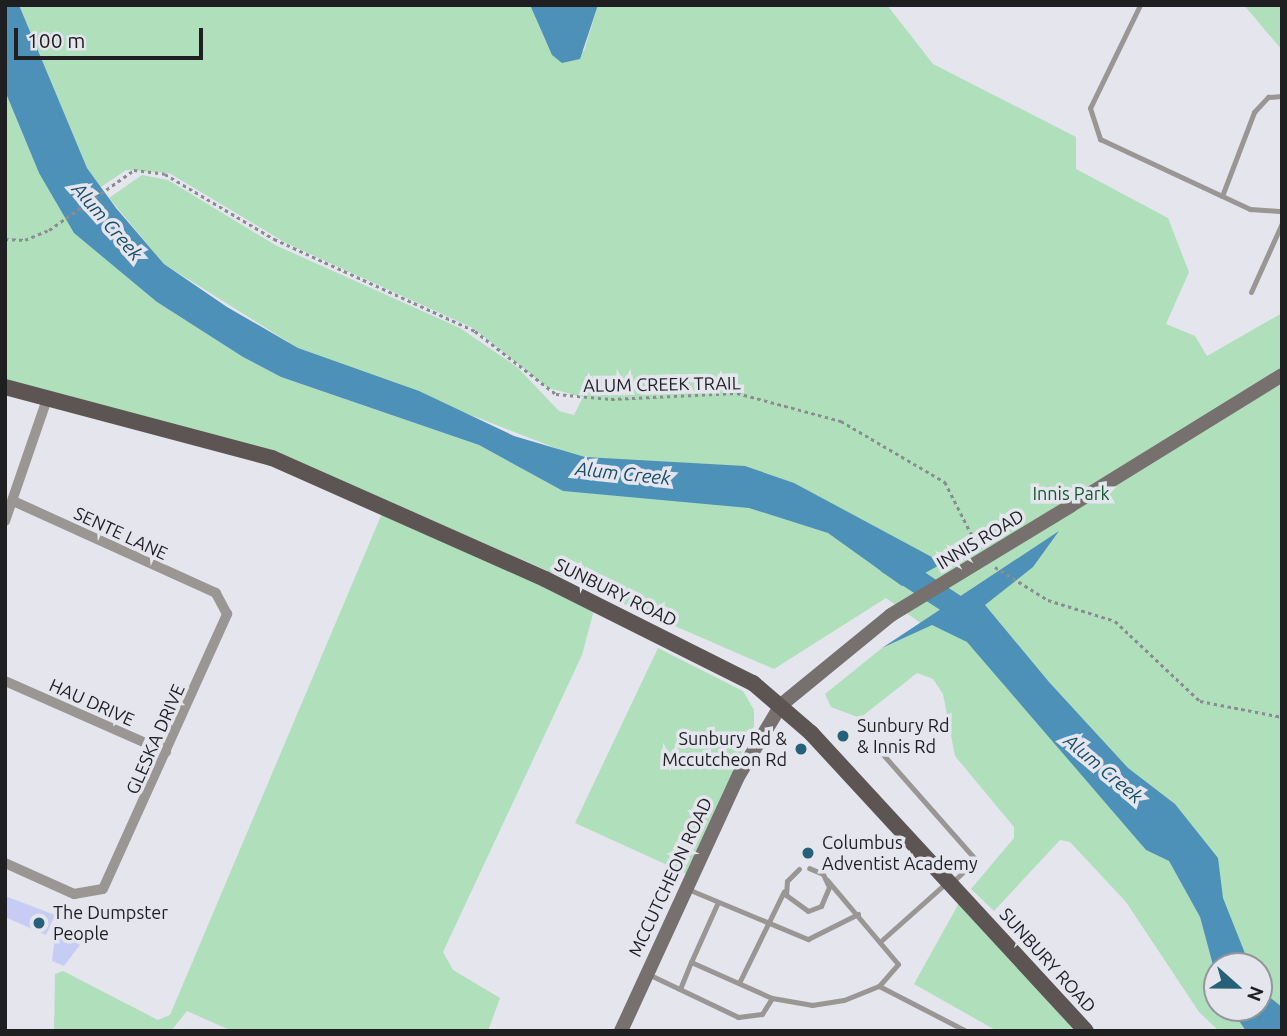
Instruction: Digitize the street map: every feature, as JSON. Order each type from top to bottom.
[{"type":"main road","name":"INNIS ROAD","points":[[781,705],[848,645],[1282,375]]},
{"type":"main road","name":"SUNBURY ROAD","points":[[5,387],[163,425],[342,487],[656,631],[781,705],[951,881],[1086,1031]]},
{"type":"main road","name":"MCCUTCHEON ROAD","points":[[621,1031],[739,775],[781,705]]},
{"type":"street","points":[[5,521],[47,399]]},
{"type":"street","name":"SENTE LANE","points":[[13,501],[216,593]]},
{"type":"street","name":"GLESKA DRIVE","points":[[5,863],[74,894],[94,895],[108,881],[224,624],[225,604],[216,593]]},
{"type":"street","name":"HAU DRIVE","points":[[5,681],[166,752]]},
{"type":"lane","points":[[1140,5],[1090,108],[1091,124],[1100,139],[1250,209],[1282,211]]},
{"type":"lane","points":[[1222,196],[1254,111],[1268,97],[1282,96]]},
{"type":"lane","points":[[1251,292],[1282,223]]},
{"type":"lane","points":[[879,750],[976,860],[882,940]]},
{"type":"lane","points":[[691,962],[772,998],[812,1005],[879,986],[898,964],[882,940],[827,880],[809,868]]},
{"type":"lane","points":[[739,983],[785,888],[799,869]]},
{"type":"lane","points":[[785,888],[789,902],[807,911],[826,901],[827,880]]},
{"type":"lane","points":[[685,888],[768,926],[808,939],[858,914]]},
{"type":"lane","points":[[680,989],[718,902]]},
{"type":"lane","points":[[647,974],[749,1019],[762,1014],[772,998]]},
{"type":"lane","points":[[879,986],[966,1031]]},
{"type":"path","name":"ALUM CREEK TRAIL","points":[[5,239],[25,240],[50,230],[120,176],[147,170],[182,181],[274,239],[475,331],[538,383],[569,397],[588,399],[737,393],[814,409],[946,482],[982,552]]},
{"type":"path","points":[[989,560],[1048,600],[1115,621],[1200,701],[1282,717]]},
{"type":"green space","name":"Innis Park","points":[[19,5],[530,5],[546,42],[584,51],[598,5],[887,5],[933,64],[1076,137],[1076,169],[1168,218],[1189,272],[1166,324],[1195,336],[1207,356],[1282,313],[1282,1026],[1273,1019],[1273,952],[1229,952],[1168,823],[1052,736],[1146,850],[1169,861],[1200,917],[1209,952],[1203,952],[1203,1016],[1126,902],[1070,842],[1060,840],[994,911],[971,889],[1014,838],[1014,827],[955,756],[943,694],[933,679],[917,673],[860,718],[831,707],[825,694],[882,648],[926,627],[886,598],[774,669],[290,459],[5,381],[5,91],[39,173],[157,302],[243,357],[281,377],[479,445],[563,491],[642,495],[558,449],[298,348],[164,264],[109,198],[142,175],[168,180],[275,245],[460,328],[517,367],[559,411],[574,415],[583,397],[548,388],[473,328],[286,243],[169,173],[126,170],[101,187],[87,168]]},
{"type":"green space","points":[[1244,5],[1282,5],[1282,50]]},
{"type":"green space","points":[[383,511],[594,610],[582,655],[443,952],[453,970],[500,998],[488,1031],[232,1031],[187,1011],[171,1031],[54,1031],[55,974],[63,971],[158,1020],[170,1015]]},
{"type":"green space","points":[[658,648],[743,691],[754,710],[754,726],[687,874],[575,823]]},
{"type":"green space","points":[[959,903],[1075,1031],[997,1031],[914,984]]},
{"type":"green space","points":[[1210,1022],[1240,1022],[1246,1031],[1219,1031]]},
{"type":"water","points":[[5,5],[19,5],[87,168],[116,208],[164,264],[227,307],[298,348],[419,391],[514,436],[585,457],[745,466],[794,483],[943,563],[902,586],[828,533],[749,508],[563,491],[479,445],[281,377],[243,357],[157,302],[74,233],[39,173],[5,91]]},
{"type":"water","points":[[530,5],[598,5],[580,59],[562,63],[552,55]]},
{"type":"water","points":[[1059,531],[1033,567],[985,605],[1049,682],[1128,768],[1175,804],[1218,858],[1223,898],[1244,952],[1209,952],[1200,917],[1169,861],[1146,850],[967,642],[932,625],[882,648]]},
{"type":"water","points":[[1273,1000],[1282,1007],[1282,1031],[1246,1031],[1240,1022],[1273,1022]]},
{"type":"building","points":[[5,896],[55,915],[46,935],[5,917]]},
{"type":"building","points":[[56,930],[80,945],[64,966],[52,961]]},
{"type":"waterway","name":"Alum Creek","points":[[888,562],[977,620]]},
{"type":"place","name":"Sunbury Rd & Innis Rd","points":[[843,736]]},
{"type":"place","name":"Sunbury Rd & Mccutcheon Rd","points":[[801,749]]},
{"type":"place","name":"Columbus Adventist Academy","points":[[808,853]]},
{"type":"place","name":"The Dumpster People","points":[[39,923]]}]
